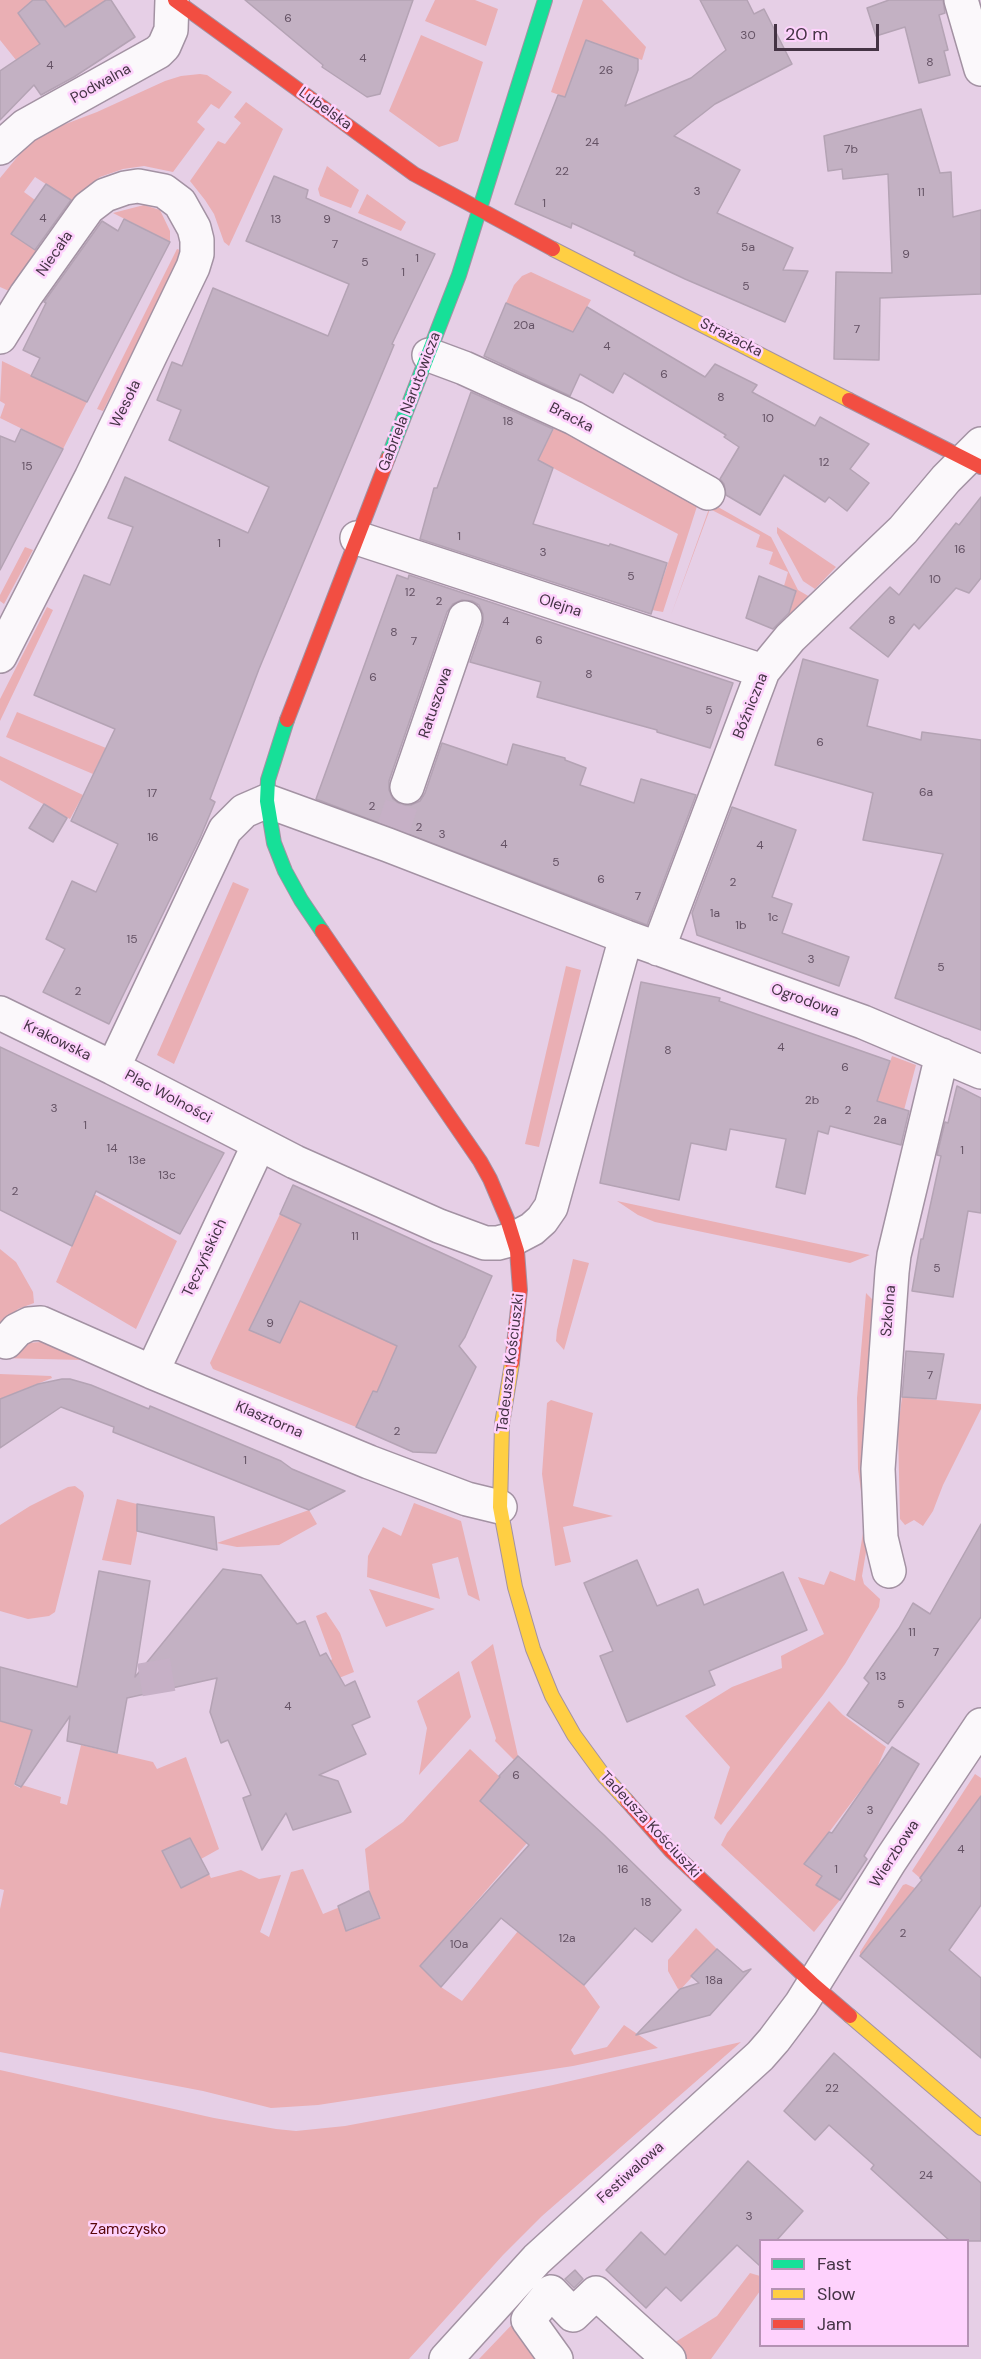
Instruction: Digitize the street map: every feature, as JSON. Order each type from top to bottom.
[{"type":"street","name":"Podwalna","points":[[0,148],[25,126],[158,52],[164,46],[171,30],[174,0]]},
{"type":"street","name":"Lubelska","points":[[174,0],[414,174],[480,212]]},
{"type":"street","name":"Gabriela Narutowicza","points":[[267,801],[268,780],[278,744],[459,275],[545,0]]},
{"type":"street","points":[[961,0],[981,69]]},
{"type":"street","name":"Niecała","points":[[0,337],[26,295],[88,208],[105,195],[125,188]]},
{"type":"street","name":"Wesoła","points":[[0,656],[91,478],[197,254],[194,228],[180,203],[156,188],[125,188]]},
{"type":"street","name":"Strażacka","points":[[480,212],[976,456]]},
{"type":"street","name":"Bracka","points":[[429,355],[464,368],[574,418],[708,493]]},
{"type":"street","name":"Bóźniczna","points":[[658,949],[763,671],[790,638],[903,530],[976,456]]},
{"type":"street","name":"Olejna","points":[[357,538],[763,671]]},
{"type":"street","name":"Ratuszowa","points":[[407,787],[465,618]]},
{"type":"street","points":[[513,1239],[498,1198],[480,1161],[301,900],[285,871],[274,843],[267,801],[389,840],[626,938]]},
{"type":"street","name":"Plac Wolności","points":[[267,801],[244,811],[225,830],[113,1068],[259,1144],[448,1229],[485,1243],[498,1244],[513,1239],[537,1224],[550,1207],[626,938]]},
{"type":"street","name":"Ogrodowa","points":[[626,938],[863,1022],[981,1072]]},
{"type":"street","name":"Krakowska","points":[[0,1013],[113,1068]]},
{"type":"street","name":"Szkolna","points":[[889,1571],[881,1538],[878,1469],[892,1272],[894,1255],[942,1055]]},
{"type":"street","name":"Tęczyńskich","points":[[152,1372],[259,1144]]},
{"type":"street","name":"Tadeusza Kościuszki","points":[[513,1239],[520,1274],[520,1298],[502,1424],[500,1507],[514,1587],[552,1696],[574,1735],[604,1776],[672,1851],[814,1985],[981,2128]]},
{"type":"street","name":"Klasztorna","points":[[6,1342],[17,1330],[29,1324],[41,1323],[152,1372],[369,1462],[467,1499],[500,1507]]},
{"type":"street","name":"Wierzbowa","points":[[814,1985],[890,1861],[981,1725]]},
{"type":"street","name":"Festiwalowa","points":[[446,2359],[537,2259],[760,2056],[814,1985]]},
{"type":"street","points":[[556,2359],[528,2320],[551,2292],[573,2315],[596,2293],[669,2359]]},
{"type":"green space","points":[[0,0],[34,0],[18,13],[40,44],[16,60],[0,40]]},
{"type":"green space","points":[[44,0],[106,0],[65,27]]},
{"type":"green space","points":[[435,0],[475,0],[498,9],[486,46],[425,21]]},
{"type":"green space","points":[[583,0],[602,0],[646,47],[642,60],[586,40],[565,97],[551,92]]},
{"type":"green space","points":[[421,35],[483,62],[458,141],[439,147],[389,111]]},
{"type":"green space","points":[[200,74],[207,75],[232,92],[219,109],[211,104],[197,122],[205,129],[173,172],[144,166],[123,169],[100,177],[86,188],[75,203],[35,177],[24,192],[35,200],[12,234],[41,254],[9,291],[0,287],[0,178],[28,144],[63,125],[165,81]]},
{"type":"green space","points":[[246,102],[283,129],[229,246],[224,242],[214,214],[190,181],[218,141],[225,144],[241,123],[234,117]]},
{"type":"green space","points":[[327,166],[359,190],[351,208],[320,196],[318,189]]},
{"type":"green space","points":[[367,194],[406,222],[401,231],[358,213]]},
{"type":"green space","points":[[144,205],[160,210],[170,231],[170,242],[113,213]]},
{"type":"green space","points":[[177,249],[183,251],[103,411],[97,409]]},
{"type":"green space","points":[[531,272],[591,300],[573,332],[506,303],[514,285],[522,276]]},
{"type":"green space","points":[[2,361],[87,402],[63,449],[0,418],[5,404],[0,401]]},
{"type":"green space","points":[[558,420],[700,497],[663,612],[652,610],[678,534],[538,460]]},
{"type":"green space","points":[[711,503],[771,537],[798,590],[810,597],[785,624],[796,592],[784,586],[788,572],[769,564],[773,552],[756,547],[760,535],[710,509],[671,615]]},
{"type":"green space","points":[[777,527],[836,567],[815,589],[803,581],[777,533]]},
{"type":"green space","points":[[25,547],[33,550],[4,604],[0,601],[0,595]]},
{"type":"green space","points":[[47,607],[53,610],[0,721],[0,699]]},
{"type":"green space","points":[[17,712],[106,748],[93,774],[6,737]]},
{"type":"green space","points":[[0,756],[83,795],[70,819],[0,780]]},
{"type":"green space","points":[[233,882],[249,889],[174,1064],[157,1055]]},
{"type":"green space","points":[[566,966],[581,970],[539,1147],[525,1144]]},
{"type":"green space","points":[[892,1056],[916,1065],[904,1110],[877,1101]]},
{"type":"green space","points":[[94,1194],[177,1241],[136,1329],[56,1282]]},
{"type":"green space","points":[[617,1201],[870,1255],[850,1263],[655,1222],[638,1215]]},
{"type":"green space","points":[[280,1214],[301,1224],[249,1330],[280,1343],[300,1301],[357,1327],[431,1323],[377,1392],[372,1392],[356,1427],[213,1369],[210,1363]]},
{"type":"green space","points":[[0,1249],[16,1262],[33,1292],[34,1303],[18,1309],[0,1334]]},
{"type":"green space","points":[[573,1259],[589,1263],[564,1350],[556,1341],[557,1330]]},
{"type":"green space","points":[[866,1293],[875,1306],[870,1528],[862,1576],[864,1584],[880,1599],[879,1607],[845,1664],[823,1695],[721,1825],[714,1818],[730,1767],[685,1716],[732,1687],[782,1668],[781,1656],[824,1634],[798,1577],[824,1585],[830,1571],[855,1581],[865,1521],[858,1469],[857,1398]]},
{"type":"green space","points":[[0,1339],[27,1343],[41,1342],[83,1360],[0,1358]]},
{"type":"green space","points":[[0,1374],[51,1376],[52,1378],[0,1399]]},
{"type":"green space","points":[[902,1397],[981,1404],[981,1409],[943,1485],[933,1511],[923,1526],[914,1520],[905,1525],[900,1519],[898,1429]]},
{"type":"green space","points":[[551,1400],[593,1413],[573,1506],[613,1516],[563,1527],[571,1562],[555,1566],[542,1474],[547,1403]]},
{"type":"green space","points":[[75,1486],[83,1492],[84,1496],[55,1612],[49,1616],[28,1619],[0,1611],[0,1525],[30,1506],[68,1487]]},
{"type":"green space","points":[[117,1499],[137,1504],[137,1534],[131,1565],[102,1560]]},
{"type":"green space","points":[[414,1503],[461,1521],[480,1601],[468,1595],[458,1557],[432,1564],[440,1599],[367,1577],[368,1556],[383,1527],[401,1536]]},
{"type":"green space","points":[[309,1510],[317,1524],[279,1545],[237,1547],[217,1543]]},
{"type":"green space","points":[[369,1589],[435,1609],[386,1627]]},
{"type":"green space","points":[[326,1612],[340,1633],[354,1672],[339,1678],[329,1663],[332,1659],[316,1616]]},
{"type":"green space","points":[[493,1644],[518,1756],[514,1760],[495,1741],[496,1738],[471,1662]]},
{"type":"green space","points":[[459,1671],[471,1717],[419,1775],[427,1728],[417,1701]]},
{"type":"green space","points":[[829,1701],[843,1715],[886,1747],[876,1770],[805,1864],[822,1876],[817,1885],[840,1900],[814,1932],[721,1845],[727,1833]]},
{"type":"green space","points":[[0,1721],[32,1730],[14,1785],[20,1788],[22,1785],[61,1797],[60,1803],[67,1805],[81,1745],[153,1762],[157,1769],[186,1757],[219,1849],[201,1859],[211,1878],[241,1870],[259,1879],[281,1875],[260,1932],[269,1937],[291,1872],[303,1869],[323,1914],[340,1907],[348,1931],[381,1918],[370,1895],[365,1849],[403,1822],[470,1749],[500,1777],[480,1801],[527,1843],[421,1966],[441,1987],[462,2001],[518,1931],[584,1985],[600,2007],[571,2050],[574,2055],[607,2047],[624,2025],[658,2048],[573,2066],[318,2105],[271,2108],[203,2091],[0,2052],[0,1909],[4,1890],[0,1889]]},
{"type":"green space","points":[[975,1774],[981,1778],[981,1822],[969,1813],[920,1878],[912,1871]]},
{"type":"green space","points":[[903,1885],[915,1888],[860,1956],[860,1952]]},
{"type":"green space","points":[[696,1928],[717,1949],[682,1988],[678,1989],[668,1971],[668,1960]]},
{"type":"green space","name":"Zamczysko","points":[[741,2042],[542,2216],[503,2255],[409,2359],[0,2359],[0,2070],[214,2118],[296,2131],[345,2126],[420,2112],[553,2085]]},
{"type":"green space","points":[[750,2273],[759,2276],[759,2292],[711,2359],[669,2359],[661,2351],[717,2316]]},
{"type":"green space","points":[[523,2313],[556,2359],[479,2359]]},
{"type":"building","points":[[33,0],[45,0],[65,27],[106,0],[111,0],[135,37],[74,77],[41,95],[34,85],[0,120],[0,71],[40,44],[18,13]]},
{"type":"building","points":[[245,0],[413,0],[380,94],[367,97],[322,67],[323,65]]},
{"type":"building","points":[[700,0],[747,0],[754,14],[764,9],[792,64],[715,104],[674,136],[740,170],[717,213],[793,248],[783,270],[808,271],[785,322],[685,279],[634,255],[635,252],[572,223],[571,228],[515,204],[558,95],[565,97],[586,40],[638,59],[638,70],[625,106],[691,78],[726,50]]},
{"type":"building","points":[[889,0],[943,0],[945,13],[939,15],[948,50],[944,51],[950,75],[919,83],[905,27],[876,36],[867,8]]},
{"type":"building","points":[[921,109],[940,173],[951,172],[953,217],[981,210],[981,294],[880,298],[879,360],[834,359],[836,272],[892,273],[888,174],[843,179],[842,169],[828,171],[824,136]]},
{"type":"building","points":[[274,176],[308,190],[306,198],[435,254],[392,344],[394,345],[259,669],[210,799],[215,802],[200,838],[109,1024],[43,992],[65,949],[46,939],[72,881],[96,892],[118,844],[71,821],[115,729],[34,695],[84,575],[110,585],[133,527],[108,518],[125,477],[248,533],[269,487],[169,440],[181,410],[157,400],[172,362],[182,366],[213,288],[328,336],[349,284],[246,241]]},
{"type":"building","points":[[46,184],[71,200],[35,250],[11,234]]},
{"type":"building","points":[[124,219],[170,242],[87,402],[31,376],[40,358],[23,350],[46,303],[44,302],[102,221],[118,231]]},
{"type":"building","points":[[506,303],[573,332],[587,307],[705,377],[715,364],[757,385],[752,392],[815,426],[820,417],[869,444],[850,469],[869,483],[847,511],[829,497],[825,502],[784,475],[760,515],[726,495],[724,484],[720,479],[739,447],[724,437],[726,435],[624,373],[613,393],[580,374],[570,396],[484,356]]},
{"type":"building","points":[[471,392],[553,429],[538,460],[553,468],[533,524],[609,546],[610,544],[667,563],[651,614],[420,539],[434,488],[437,488]]},
{"type":"building","points":[[21,429],[63,449],[0,570],[0,436],[15,442]]},
{"type":"building","points":[[981,497],[981,578],[969,593],[956,588],[919,629],[914,624],[888,657],[850,628],[890,587],[899,595],[956,523],[959,525]]},
{"type":"building","points":[[397,575],[408,579],[409,575],[733,683],[710,748],[657,732],[657,730],[537,697],[541,682],[470,662],[483,624],[483,614],[479,605],[472,601],[462,600],[453,604],[447,612],[389,781],[389,790],[393,799],[401,805],[411,805],[420,801],[425,793],[442,743],[507,765],[513,744],[565,758],[565,760],[586,768],[580,785],[634,803],[641,779],[696,795],[647,925],[316,799]]},
{"type":"building","points":[[759,576],[796,591],[789,613],[773,629],[746,618]]},
{"type":"building","points":[[803,659],[878,680],[867,726],[921,740],[922,732],[981,740],[981,1030],[895,998],[943,854],[863,840],[873,793],[775,765]]},
{"type":"building","points":[[44,804],[67,818],[53,842],[29,828]]},
{"type":"building","points":[[732,807],[796,830],[772,897],[792,904],[782,933],[849,957],[839,986],[697,935],[692,913]]},
{"type":"building","points":[[641,982],[720,998],[719,1001],[890,1061],[877,1101],[909,1111],[901,1145],[830,1126],[828,1134],[818,1131],[805,1194],[776,1187],[786,1139],[730,1129],[726,1150],[691,1143],[679,1200],[600,1183]]},
{"type":"building","points":[[0,1047],[224,1153],[180,1234],[96,1191],[72,1246],[0,1210]]},
{"type":"building","points":[[957,1086],[981,1098],[981,1213],[968,1211],[953,1297],[912,1291],[921,1239],[923,1239],[941,1156],[937,1155]]},
{"type":"building","points":[[293,1185],[492,1276],[459,1346],[476,1367],[436,1453],[413,1452],[356,1427],[373,1391],[377,1392],[397,1346],[300,1301],[280,1343],[249,1330],[301,1224],[280,1214]]},
{"type":"building","points":[[906,1351],[944,1354],[936,1399],[902,1397]]},
{"type":"building","points":[[62,1379],[91,1385],[149,1409],[150,1406],[281,1461],[292,1469],[345,1491],[309,1510],[113,1432],[114,1427],[61,1407],[0,1448],[0,1399],[38,1384]]},
{"type":"building","points":[[137,1504],[214,1517],[217,1550],[137,1531]]},
{"type":"building","points":[[981,1524],[981,1617],[888,1744],[847,1715],[869,1683],[864,1678],[899,1628],[913,1603],[930,1614]]},
{"type":"building","points":[[637,1560],[657,1606],[698,1589],[704,1605],[783,1572],[807,1630],[709,1671],[715,1685],[627,1722],[600,1656],[613,1651],[584,1583]]},
{"type":"building","points":[[223,1569],[261,1575],[297,1624],[305,1621],[320,1656],[326,1653],[345,1686],[355,1681],[370,1717],[352,1725],[366,1754],[319,1775],[338,1781],[351,1812],[293,1830],[286,1813],[262,1850],[243,1798],[251,1795],[228,1740],[221,1743],[210,1712],[217,1678],[127,1698],[117,1753],[67,1741],[70,1716],[21,1787],[15,1784],[32,1730],[0,1721],[0,1667],[77,1687],[99,1571],[150,1581],[135,1677]]},
{"type":"building","points":[[892,1747],[919,1764],[864,1856],[867,1859],[840,1900],[816,1885],[822,1876],[804,1864],[829,1832],[832,1833]]},
{"type":"building","points":[[518,1756],[681,1910],[652,1942],[635,1928],[584,1985],[501,1918],[441,1987],[420,1966],[529,1845],[480,1801]]},
{"type":"building","points":[[981,1796],[981,1905],[949,1950],[981,1978],[981,2058],[860,1956],[922,1880],[920,1878]]},
{"type":"building","points":[[190,1838],[209,1874],[181,1888],[162,1851]]},
{"type":"building","points":[[369,1891],[380,1918],[346,1931],[338,1906]]},
{"type":"building","points":[[717,1949],[743,1972],[751,1969],[710,2015],[636,2035],[680,1989],[699,1983],[691,1976]]},
{"type":"building","points":[[834,2053],[981,2183],[981,2241],[948,2239],[871,2169],[874,2165],[829,2125],[815,2140],[784,2111]]},
{"type":"building","points":[[748,2161],[803,2211],[778,2239],[759,2239],[759,2265],[737,2245],[681,2301],[666,2287],[646,2308],[606,2270],[641,2232],[665,2255]]},
{"type":"building","points":[[575,2270],[583,2279],[574,2288],[565,2279]]},
{"type":"tunnel","points":[[391,836],[407,787]]},
{"type":"tunnel","points":[[140,1680],[175,1674]]},
{"type":"traffic: fast","points":[[388,458],[459,275],[545,0]]},
{"type":"traffic: fast","points":[[287,720],[268,780],[267,801],[274,843],[285,871],[322,931]]},
{"type":"traffic: slow","points":[[553,249],[849,400]]},
{"type":"traffic: slow","points":[[512,1363],[502,1424],[500,1507],[515,1587],[533,1649],[552,1696],[574,1735],[604,1776],[627,1801]]},
{"type":"traffic: slow","points":[[850,2016],[981,2128]]},
{"type":"traffic: jam","points":[[175,0],[414,174],[553,249]]},
{"type":"traffic: jam","points":[[849,400],[981,467]]},
{"type":"traffic: jam","points":[[287,720],[388,458]]},
{"type":"traffic: jam","points":[[322,931],[480,1161],[490,1179],[507,1219],[517,1251],[520,1290],[512,1363]]},
{"type":"traffic: jam","points":[[627,1801],[671,1851],[850,2016]]}]
